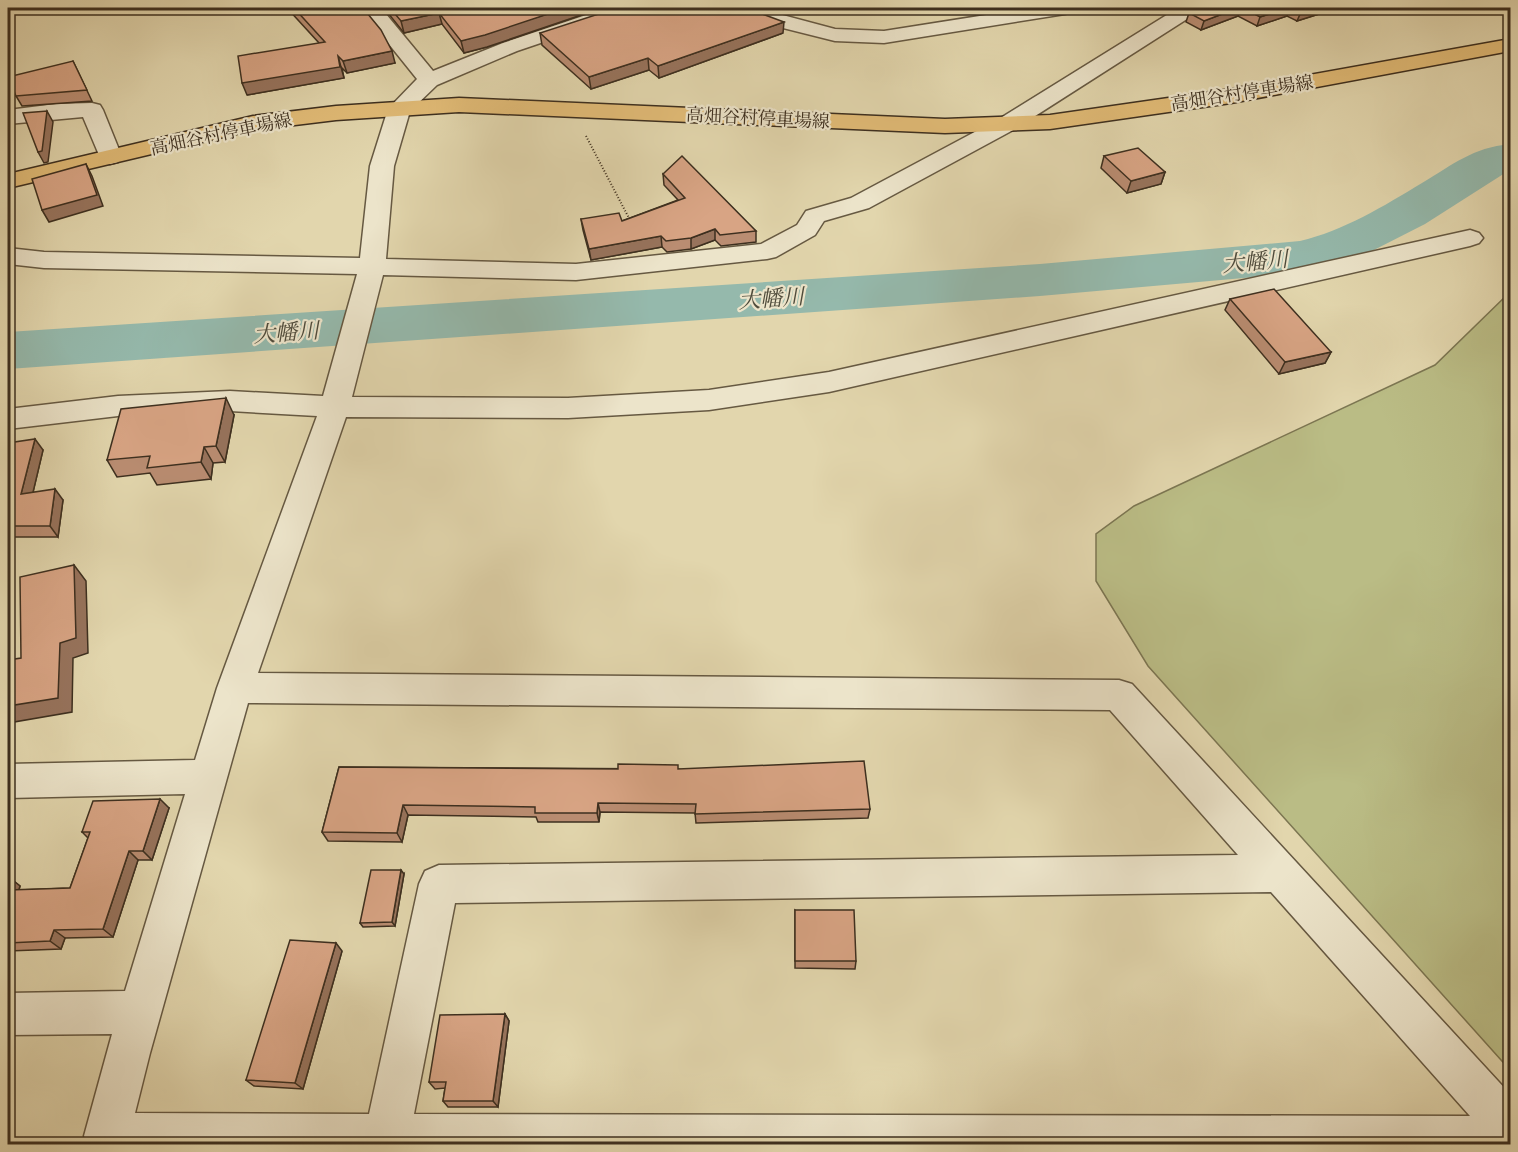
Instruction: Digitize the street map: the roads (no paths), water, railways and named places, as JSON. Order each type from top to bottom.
[{"type":"main road","name":"高畑谷村停車場線","points":[[8,181],[253,123],[336,113],[459,105],[945,126],[1050,122],[1231,96],[1510,45]]},
{"type":"street","points":[[370,8],[396,34],[411,58],[429,80]]},
{"type":"street","points":[[625,8],[510,47],[429,80],[399,110],[382,166],[371,272],[339,394],[235,688],[101,1140],[387,1137],[1510,1139]]},
{"type":"street","points":[[739,8],[766,18],[835,35],[875,37],[1065,8]]},
{"type":"street","points":[[8,256],[44,260],[371,272],[412,269],[576,272],[767,251],[806,230],[815,216],[861,203],[1007,124],[1191,8]]},
{"type":"street","points":[[8,117],[56,111],[92,110],[110,157]]},
{"type":"street","points":[[8,419],[118,406],[339,394],[568,408],[709,400],[840,379],[1470,238]]},
{"type":"street","points":[[235,688],[1119,695],[1510,1127]]},
{"type":"street","points":[[8,781],[209,777]]},
{"type":"street","points":[[387,1137],[439,884],[1281,873]]},
{"type":"street","points":[[8,1014],[140,1012]]},
{"type":"waterway","name":"大幡川","points":[[8,351],[1040,280],[1300,257],[1326,251],[1354,240],[1407,213],[1493,160],[1510,158]]}]
